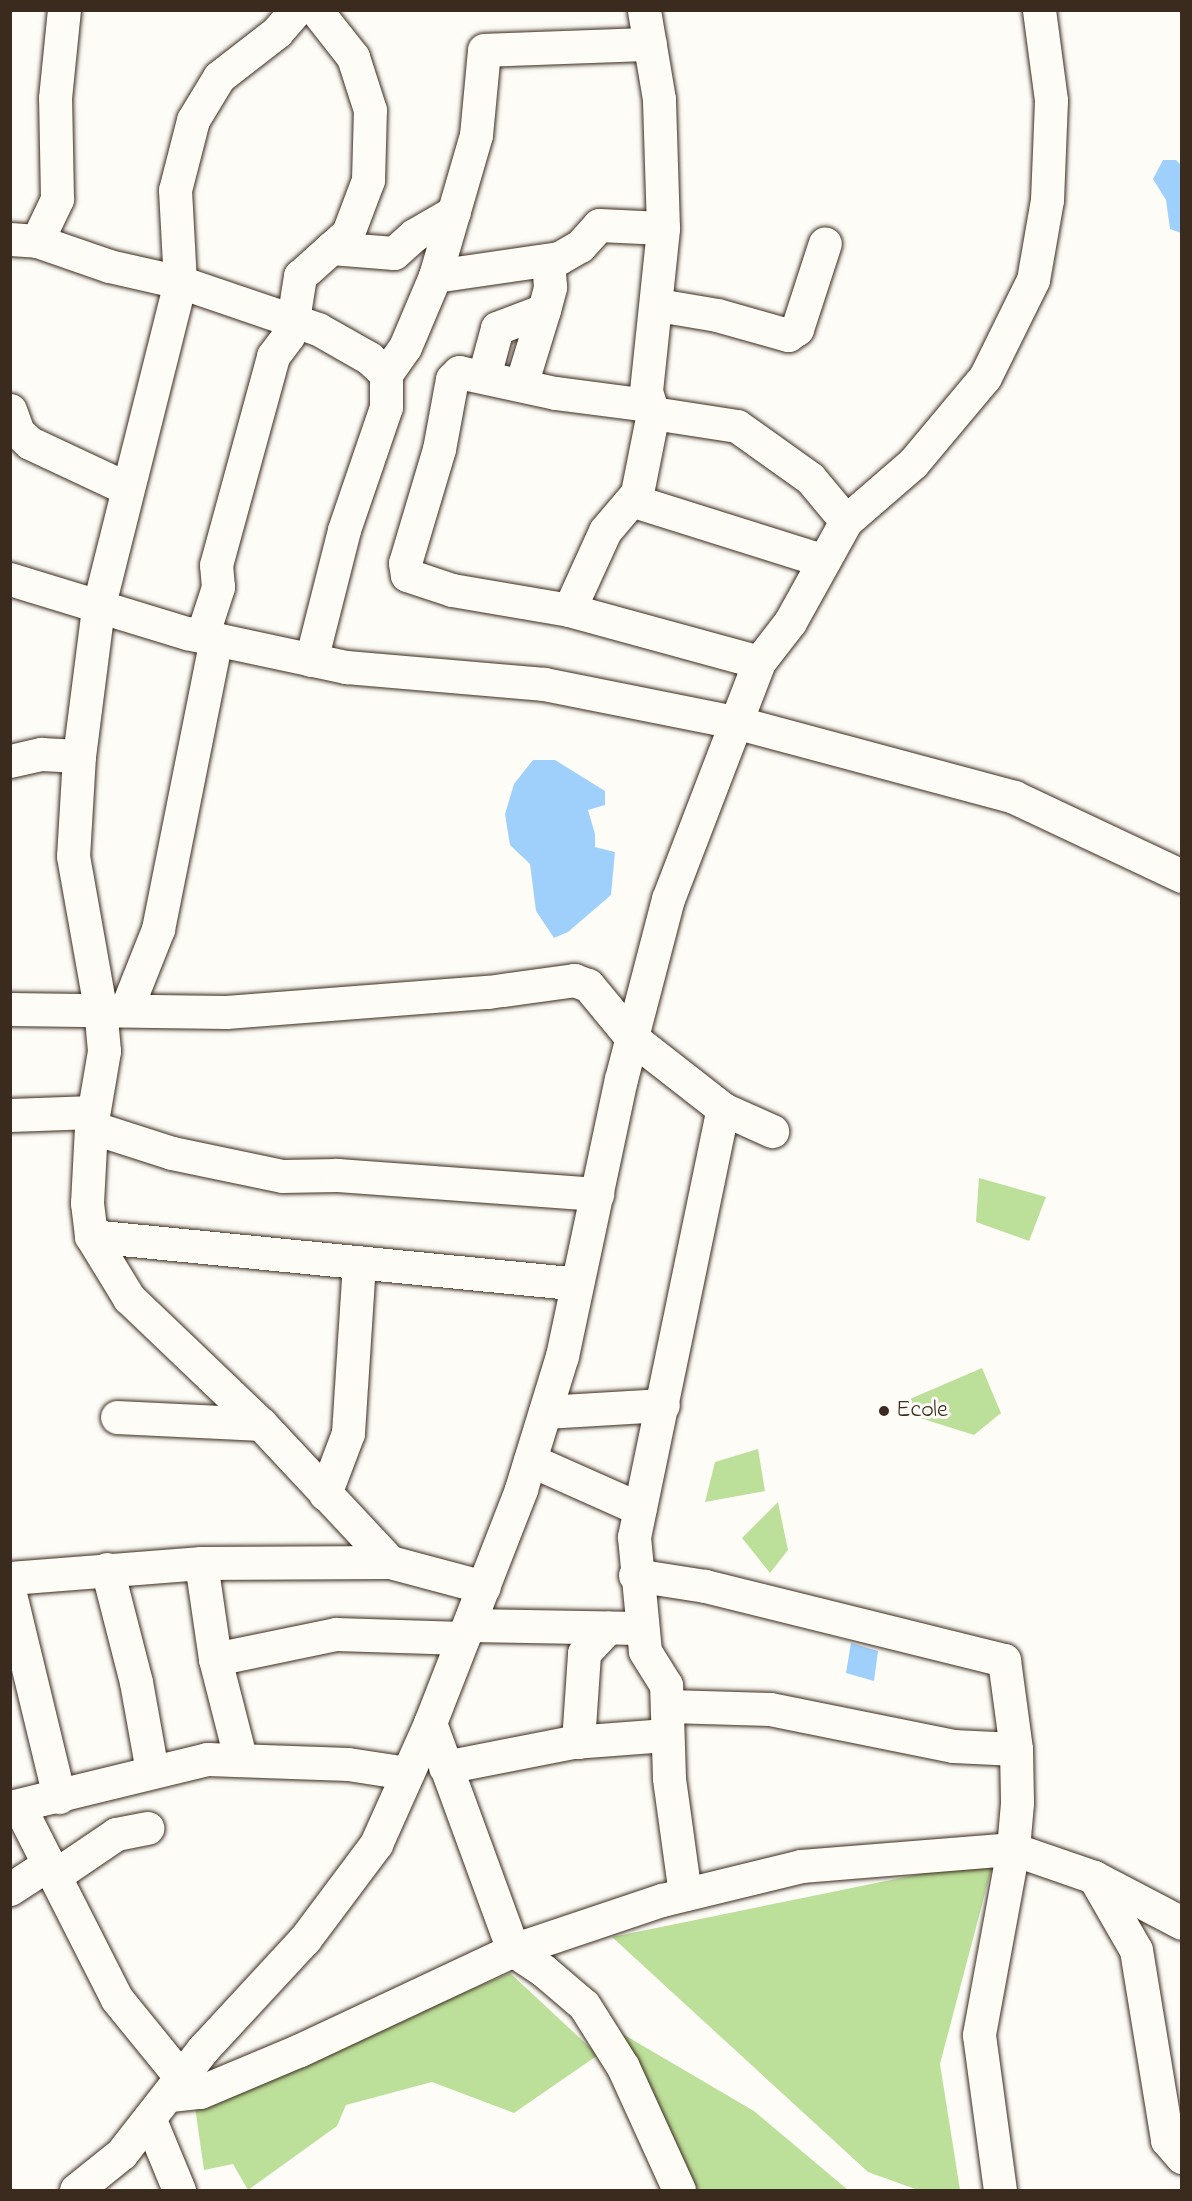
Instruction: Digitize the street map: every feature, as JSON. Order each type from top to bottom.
[{"type":"street","points":[[64,10],[56,98],[57,199],[24,240],[109,266],[180,282],[318,329],[369,358],[386,375]]},
{"type":"street","points":[[113,1007],[73,856],[80,756],[98,608],[126,488],[180,282],[175,190],[193,120],[219,77],[277,32],[296,10]]},
{"type":"street","points":[[316,10],[353,57],[370,110],[368,180],[348,233],[300,276],[288,336],[273,356],[216,564],[218,587],[158,929],[113,1007],[92,1119],[87,1203],[92,1236],[129,1298],[261,1424],[390,1562]]},
{"type":"street","points":[[570,610],[605,531],[633,501],[650,409],[646,391],[658,305],[663,228],[659,99],[644,10]]},
{"type":"street","points":[[76,2190],[121,2154],[203,2049],[305,1939],[376,1844],[466,1632],[530,1460],[562,1356],[632,1037],[675,876],[759,662],[790,622],[846,521],[913,463],[985,377],[1033,280],[1047,200],[1051,100],[1039,10]]},
{"type":"street","points":[[311,660],[344,530],[386,407],[386,375],[405,347],[435,276],[476,135],[484,50],[650,44]]},
{"type":"street","points":[[331,248],[394,253],[414,235],[454,212]]},
{"type":"street","points":[[435,276],[548,261],[579,246],[589,232],[599,225],[663,228]]},
{"type":"street","points":[[658,305],[717,315],[788,335],[797,329],[825,243]]},
{"type":"street","points":[[521,385],[550,287],[548,261]]},
{"type":"street","points":[[484,376],[497,328],[544,310]]},
{"type":"street","points":[[759,662],[570,610],[452,590],[407,575],[405,569],[439,449],[452,379],[459,372],[484,376],[592,400],[737,426],[810,478],[846,521]]},
{"type":"street","points":[[10,410],[18,432],[30,443],[126,488]]},
{"type":"street","points":[[633,501],[824,561]]},
{"type":"street","points":[[10,579],[98,608],[209,638],[346,667],[544,684],[735,722],[1014,797],[1182,876]]},
{"type":"street","points":[[10,761],[41,754],[80,756]]},
{"type":"street","points":[[10,1009],[113,1007],[226,1012],[488,992],[560,980],[588,985],[632,1037],[723,1109],[772,1131]]},
{"type":"street","points":[[685,1894],[667,1720],[666,1684],[648,1658],[640,1628],[634,1537],[723,1109]]},
{"type":"street","points":[[10,1115],[92,1119],[172,1153],[282,1176],[337,1175],[597,1194]]},
{"type":"street","points":[[92,1236],[577,1284]]},
{"type":"street","points":[[325,1494],[348,1433],[359,1262]]},
{"type":"street","points":[[545,1412],[663,1405]]},
{"type":"street","points":[[117,1417],[261,1424]]},
{"type":"street","points":[[530,1460],[640,1509]]},
{"type":"street","points":[[10,1578],[201,1563],[390,1562],[484,1587]]},
{"type":"street","points":[[201,1563],[214,1659],[240,1757]]},
{"type":"street","points":[[107,1569],[136,1682],[152,1771]]},
{"type":"street","points":[[635,1575],[705,1586],[1004,1660],[1016,1749],[1013,1849],[979,2036],[1000,2190]]},
{"type":"street","points":[[10,1594],[59,1797]]},
{"type":"street","points":[[578,1742],[584,1653],[608,1627]]},
{"type":"street","points":[[214,1659],[336,1634],[640,1628]]},
{"type":"street","points":[[446,1767],[578,1742],[667,1720],[762,1708],[953,1746],[1016,1749]]},
{"type":"street","points":[[429,1723],[513,1950],[544,1971],[584,2006],[623,2067],[679,2190]]},
{"type":"street","points":[[179,2190],[167,2098],[15,1807],[207,1759],[240,1757],[348,1764],[407,1773]]},
{"type":"street","points":[[46,1865],[63,1870],[116,1834],[147,1828]]},
{"type":"street","points":[[167,2098],[200,2092],[300,2050],[513,1950],[685,1894],[801,1866],[1013,1849],[1094,1877],[1182,1923]]},
{"type":"street","points":[[10,1889],[46,1865]]},
{"type":"street","points":[[1094,1877],[1136,1950],[1167,2140],[1182,2157]]},
{"type":"green space","points":[[979,1178],[1046,1197],[1029,1241],[976,1222]]},
{"type":"green space","points":[[982,1368],[1001,1413],[974,1435],[920,1418],[910,1399]]},
{"type":"green space","points":[[758,1449],[765,1491],[705,1502],[715,1462]]},
{"type":"green space","points":[[778,1502],[788,1550],[770,1573],[742,1538]]},
{"type":"green space","points":[[994,1859],[940,2064],[960,2190],[918,2190],[868,2172],[612,1937]]},
{"type":"green space","points":[[510,1973],[598,2055],[514,2113],[432,2082],[346,2105],[337,2126],[248,2190],[233,2164],[204,2170],[195,2107]]},
{"type":"green space","points":[[609,2026],[754,2111],[848,2190],[688,2190]]},
{"type":"water","points":[[1163,160],[1176,160],[1181,165],[1181,233],[1170,229],[1166,200],[1153,179]]},
{"type":"water","points":[[533,760],[555,760],[605,791],[605,805],[588,810],[595,834],[595,847],[615,852],[611,895],[568,932],[554,938],[536,911],[530,864],[510,845],[505,814],[514,784]]},
{"type":"water","points":[[851,1643],[878,1651],[874,1681],[846,1673]]},
{"type":"place","name":"Ecole","points":[[884,1411]]}]
